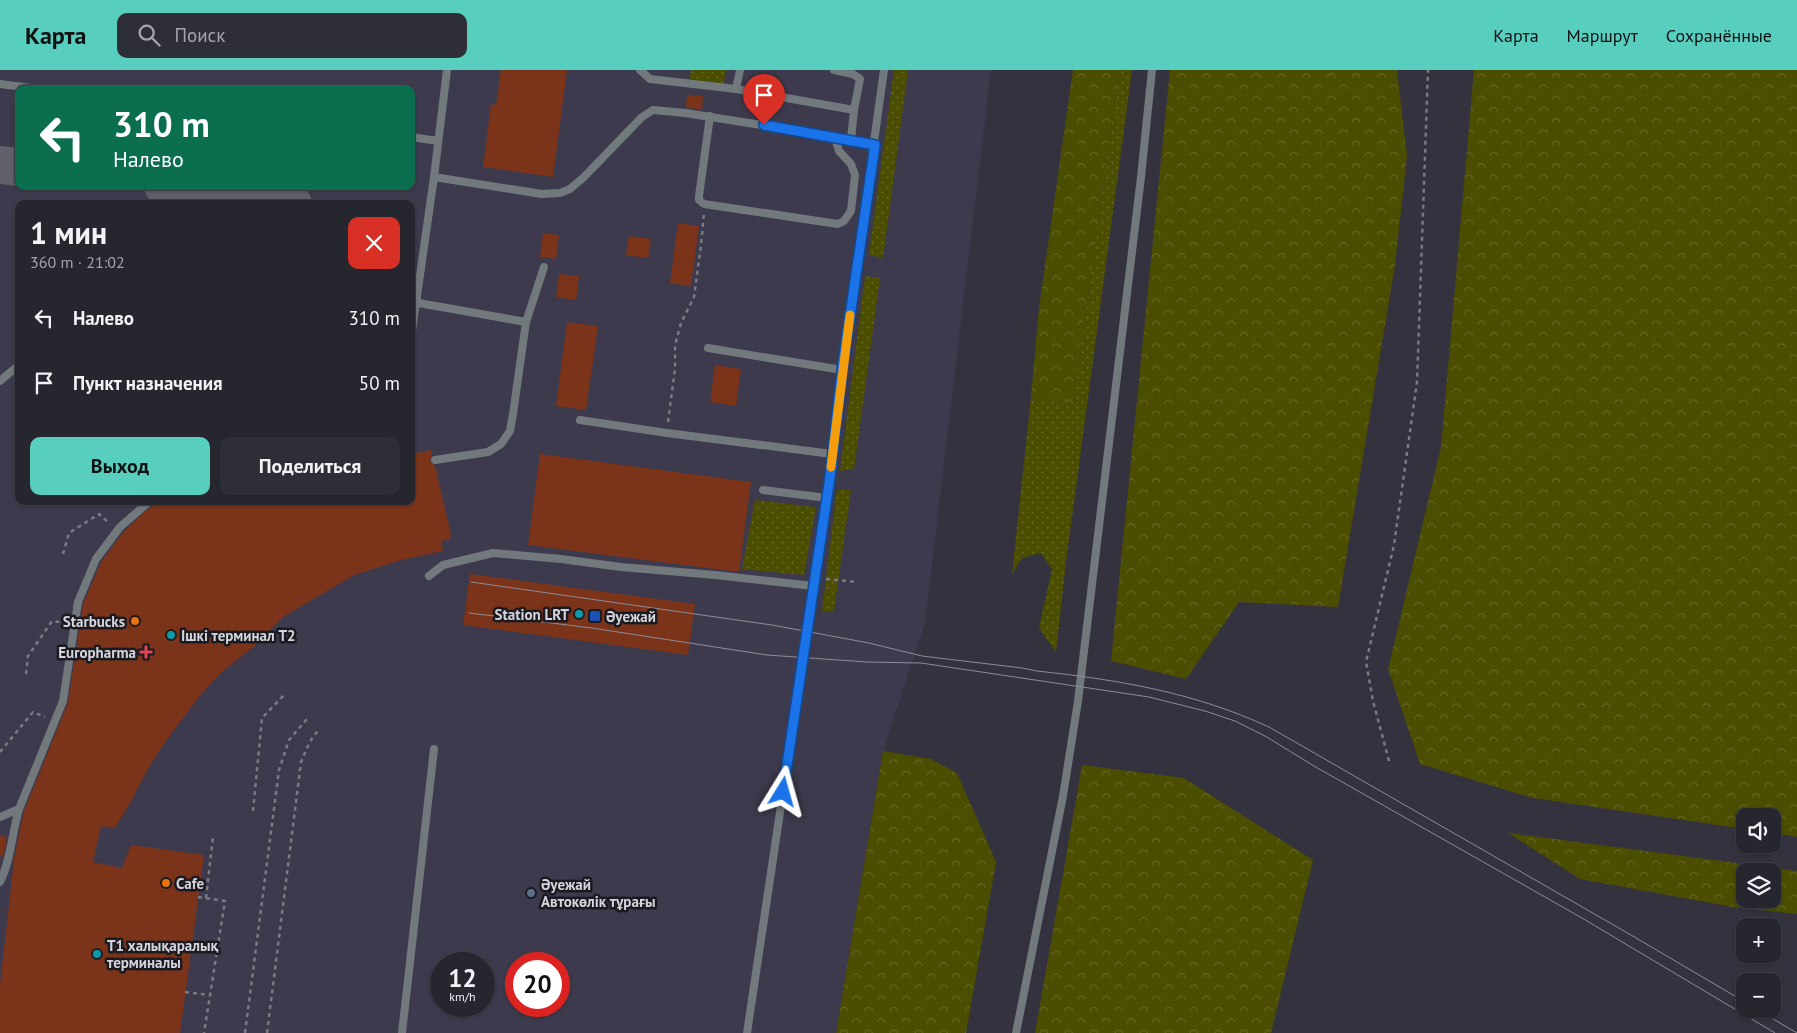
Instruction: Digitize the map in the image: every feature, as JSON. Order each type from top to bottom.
[{"type":"lane","points":[[415,296],[434,177],[447,70]]},
{"type":"lane","points":[[640,70],[650,79],[736,89],[854,110]]},
{"type":"lane","points":[[736,89],[740,70]]},
{"type":"lane","points":[[834,70],[853,74],[860,79],[851,140]]},
{"type":"lane","points":[[747,1033],[827,498],[842,370],[884,70]]},
{"type":"lane","points":[[1016,1033],[1063,796],[1078,701],[1140,187],[1152,70]]},
{"type":"lane","points":[[0,84],[15,86]]},
{"type":"lane","points":[[434,177],[542,194],[570,189],[642,117],[654,110],[710,116],[875,145]]},
{"type":"lane","points":[[710,116],[699,196],[699,200],[704,204],[838,224],[844,221],[851,211],[855,175],[851,164],[839,151],[834,138]]},
{"type":"lane","points":[[415,138],[438,141]]},
{"type":"lane","points":[[435,460],[488,452],[501,444],[510,431],[526,322],[544,267]]},
{"type":"lane","points":[[415,302],[526,322]]},
{"type":"lane","points":[[708,348],[842,370]]},
{"type":"lane","points":[[0,381],[15,368]]},
{"type":"lane","points":[[580,420],[832,454]]},
{"type":"lane","points":[[763,490],[827,498]]},
{"type":"lane","points":[[0,882],[6,870],[12,830],[19,809],[63,701],[78,602],[96,558],[120,527],[145,505]]},
{"type":"lane","points":[[429,576],[444,565],[493,553],[561,558],[621,567],[813,586]]},
{"type":"lane","points":[[402,1033],[434,749]]},
{"type":"lane","points":[[0,816],[19,809]]},
{"type":"lane","points":[[751,1011],[751,1033]]},
{"type":"path","points":[[1389,761],[1373,701],[1366,662],[1394,545],[1417,382],[1428,70]]},
{"type":"path","points":[[667,433],[675,369],[675,345],[681,323],[694,297],[704,204]]},
{"type":"path","points":[[63,554],[69,534],[99,514],[113,527]]},
{"type":"path","points":[[814,577],[857,582]]},
{"type":"path","points":[[26,674],[28,656],[52,621],[69,624]]},
{"type":"path","points":[[253,811],[262,718],[284,694]]},
{"type":"path","points":[[0,752],[34,712],[50,719]]},
{"type":"path","points":[[245,1033],[279,770],[283,752],[289,740],[306,719]]},
{"type":"path","points":[[266,1033],[301,762],[307,746],[318,731]]},
{"type":"path","points":[[206,898],[213,837]]},
{"type":"path","points":[[198,897],[225,901],[204,1033]]},
{"type":"path","points":[[185,992],[210,995]]},
{"type":"shaded area","points":[[0,70],[991,70],[925,623],[883,751],[836,1033],[0,1033]]},
{"type":"green space","points":[[691,70],[726,70],[723,87],[689,83]]},
{"type":"green space","points":[[894,70],[908,70],[883,258],[869,255]]},
{"type":"green space","points":[[1073,70],[1119,70],[1073,405],[1031,397],[1039,308]]},
{"type":"green space","points":[[1119,70],[1132,70],[1066,562],[1056,652],[1039,628],[1052,569],[1041,553],[1022,558],[1012,574],[1031,397],[1073,405]]},
{"type":"green space","points":[[1170,70],[1397,70],[1407,156],[1395,265],[1338,607],[1239,602],[1186,679],[1111,661]]},
{"type":"green space","points":[[1474,70],[1797,70],[1797,837],[1781,834],[1781,808],[1736,808],[1736,828],[1533,798],[1420,764],[1388,669],[1441,447]]},
{"type":"green space","points":[[865,276],[880,278],[854,469],[840,471]]},
{"type":"green space","points":[[837,489],[851,490],[834,611],[822,611]]},
{"type":"green space","points":[[755,500],[816,507],[804,575],[742,569]]},
{"type":"green space","points":[[883,751],[931,759],[957,773],[996,862],[966,1033],[836,1033]]},
{"type":"green space","points":[[1082,765],[1184,778],[1313,860],[1271,1033],[1035,1033]]},
{"type":"green space","points":[[1508,833],[1736,863],[1736,907],[1580,879]]},
{"type":"green space","points":[[1781,869],[1797,871],[1797,914],[1742,908],[1781,908]]},
{"type":"building","points":[[501,70],[567,70],[553,177],[483,167],[491,104],[496,105]]},
{"type":"building","points":[[687,95],[703,96],[702,110],[686,107]]},
{"type":"building","points":[[678,223],[699,226],[691,286],[670,283]]},
{"type":"building","points":[[543,233],[559,235],[556,259],[540,257]]},
{"type":"building","points":[[629,236],[651,239],[648,258],[626,255]]},
{"type":"building","points":[[559,274],[579,276],[576,300],[556,297]]},
{"type":"building","points":[[567,322],[598,326],[586,410],[556,406]]},
{"type":"building","points":[[715,365],[741,369],[736,406],[710,402]]},
{"type":"building","name":"Ішкі терминал T2","points":[[431,450],[430,461],[435,466],[451,534],[450,539],[441,541],[443,551],[401,560],[354,575],[283,617],[253,647],[223,671],[201,694],[165,742],[115,828],[101,826],[93,862],[122,868],[131,845],[204,855],[180,1033],[0,1033],[0,985],[14,859],[21,824],[24,811],[68,703],[83,604],[101,562],[124,531],[153,505],[415,505],[415,453]]},
{"type":"building","points":[[540,454],[751,482],[739,572],[528,545]]},
{"type":"building","name":"Station LRT","points":[[470,574],[695,604],[688,655],[463,625]]},
{"type":"building","points":[[0,835],[7,838],[3,857],[0,856]]},
{"type":"taxiway","points":[[0,165],[15,167]]},
{"type":"taxiway","points":[[192,190],[264,200]]},
{"type":"tram line","points":[[471,582],[772,625],[869,643],[922,656],[1126,683],[1184,696],[1212,705],[1269,727],[1736,997]]},
{"type":"tram line","points":[[469,613],[592,628],[767,655],[867,662],[921,663],[1149,697],[1205,711],[1235,721],[1265,736],[1314,766],[1582,918],[1775,1033]]},
{"type":"tram line","points":[[1771,1018],[1797,1033]]},
{"type":"slow traffic","points":[[831,467],[850,315]]},
{"type":"place","name":"Station LRT","points":[[579,614]]},
{"type":"place","name":"Әуежай","points":[[595,616]]},
{"type":"place","name":"Starbucks","points":[[135,621]]},
{"type":"place","name":"Ішкі терминал T2","points":[[171,635]]},
{"type":"place","name":"Europharma","points":[[146,652]]},
{"type":"place","name":"Cafe","points":[[166,883]]},
{"type":"place","name":"Әуежай Автокөлік тұрағы","points":[[531,893]]},
{"type":"place","name":"T1 халықаралық терминалы","points":[[97,954]]},
{"type":"route","points":[[764,125],[875,145],[842,370],[830,477],[783,792]]}]
